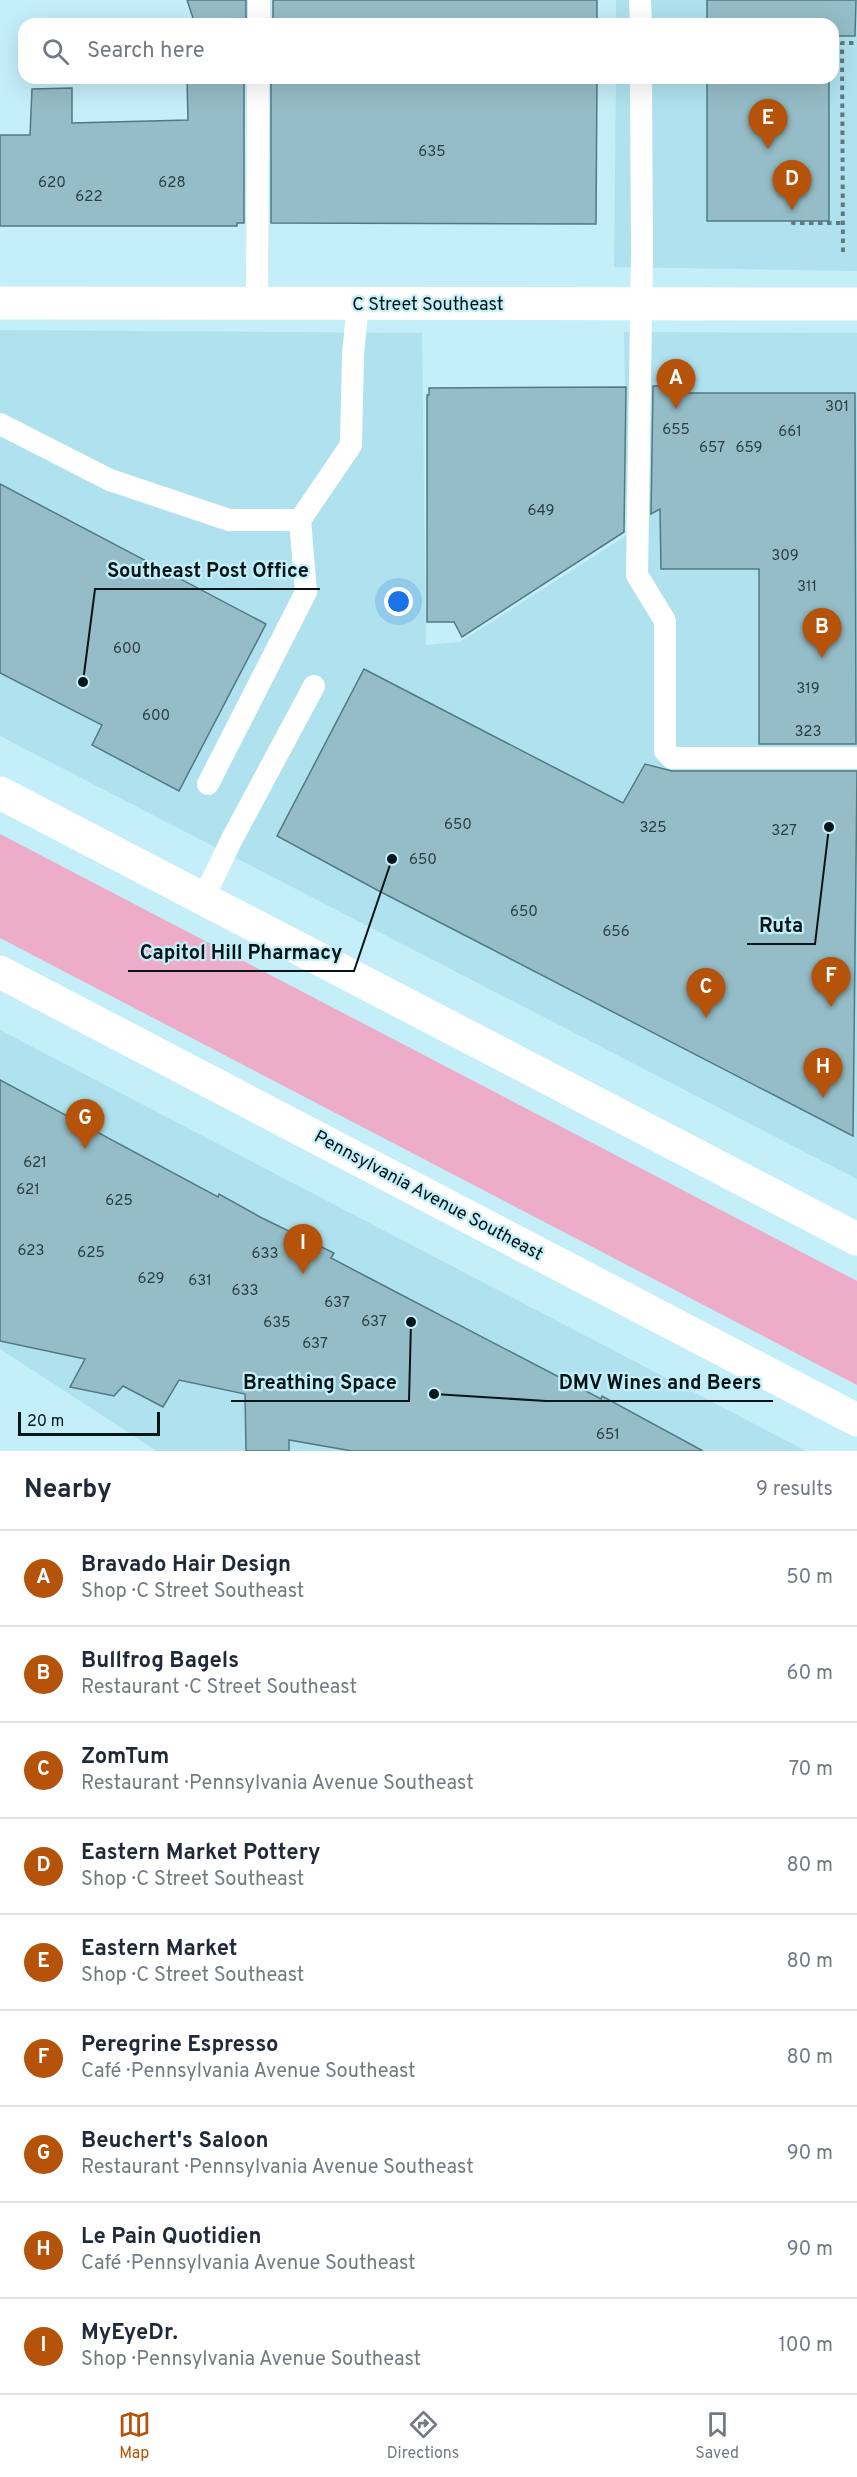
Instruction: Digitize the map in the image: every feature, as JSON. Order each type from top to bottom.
[{"type":"main road","name":"C Street Southeast","points":[[0,303],[857,304]]},
{"type":"main road","points":[[0,793],[857,1239]]},
{"type":"main road","name":"Pennsylvania Avenue Southeast","points":[[0,972],[857,1420]]},
{"type":"lane","points":[[259,0],[259,18]]},
{"type":"lane","points":[[640,0],[640,18]]},
{"type":"lane","points":[[257,303],[258,84]]},
{"type":"lane","points":[[641,84],[637,575],[665,621],[665,751],[672,758],[857,758]]},
{"type":"lane","points":[[208,784],[306,592],[300,520],[351,445],[353,354],[358,304]]},
{"type":"lane","points":[[0,424],[110,480],[229,520],[300,520]]},
{"type":"lane","points":[[0,443],[30,440]]},
{"type":"lane","points":[[203,899],[232,839],[314,686]]},
{"type":"path","points":[[843,252],[842,43],[857,43]]},
{"type":"path","points":[[793,221],[793,223],[843,223]]},
{"type":"shaded area","points":[[616,0],[857,0],[857,271],[614,267],[616,84],[839,84],[839,18],[616,18]]},
{"type":"shaded area","points":[[0,330],[422,333],[426,645],[460,642],[627,535],[624,332],[857,333],[857,1179],[0,736]]},
{"type":"shaded area","points":[[0,834],[857,1281],[857,1385],[0,938]]},
{"type":"shaded area","points":[[0,1030],[806,1451],[157,1451],[0,1349]]},
{"type":"building","points":[[187,0],[246,0],[246,18],[193,18]]},
{"type":"building","points":[[273,0],[597,0],[597,18],[273,18]]},
{"type":"building","points":[[707,0],[856,0],[855,36],[839,36],[839,18],[707,18]]},
{"type":"building","points":[[187,84],[244,84],[244,223],[237,223],[237,226],[0,226],[0,135],[30,135],[32,89],[72,88],[72,123],[188,120]]},
{"type":"building","points":[[271,84],[597,84],[596,224],[271,223]]},
{"type":"building","points":[[707,84],[829,84],[829,221],[707,221]]},
{"type":"building","points":[[686,385],[686,393],[855,393],[856,744],[759,744],[759,569],[661,569],[660,509],[651,514],[653,386]]},
{"type":"building","points":[[626,387],[624,532],[462,637],[454,622],[427,622],[427,395],[429,395],[429,388]]},
{"type":"building","points":[[0,484],[266,624],[179,791],[92,745],[102,725],[0,673]]},
{"type":"building","points":[[364,669],[623,803],[645,764],[672,771],[857,771],[853,1136],[277,836]]},
{"type":"building","points":[[0,1080],[218,1197],[219,1194],[334,1253],[331,1258],[601,1399],[602,1396],[703,1451],[352,1451],[289,1440],[289,1451],[246,1451],[245,1394],[179,1380],[163,1407],[123,1386],[114,1396],[70,1387],[85,1359],[0,1341]]},
{"type":"place","name":"Eastern Market","points":[[768,149]]},
{"type":"place","name":"Eastern Market Pottery","points":[[792,210]]},
{"type":"place","name":"Bravado Hair Design","points":[[676,409]]},
{"type":"place","name":"Bullfrog Bagels","points":[[822,658]]},
{"type":"place","name":"Southeast Post Office","points":[[83,682]]},
{"type":"place","name":"Ruta","points":[[829,827]]},
{"type":"place","name":"Capitol Hill Pharmacy","points":[[392,859]]},
{"type":"place","name":"Peregrine Espresso","points":[[831,1007]]},
{"type":"place","name":"ZomTum","points":[[706,1018]]},
{"type":"place","name":"Le Pain Quotidien","points":[[823,1098]]},
{"type":"place","name":"Beuchert's Saloon","points":[[85,1149]]},
{"type":"place","name":"MyEyeDr.","points":[[303,1274]]},
{"type":"place","name":"Breathing Space","points":[[411,1322]]},
{"type":"place","name":"DMV Wines and Beers","points":[[434,1394]]}]
